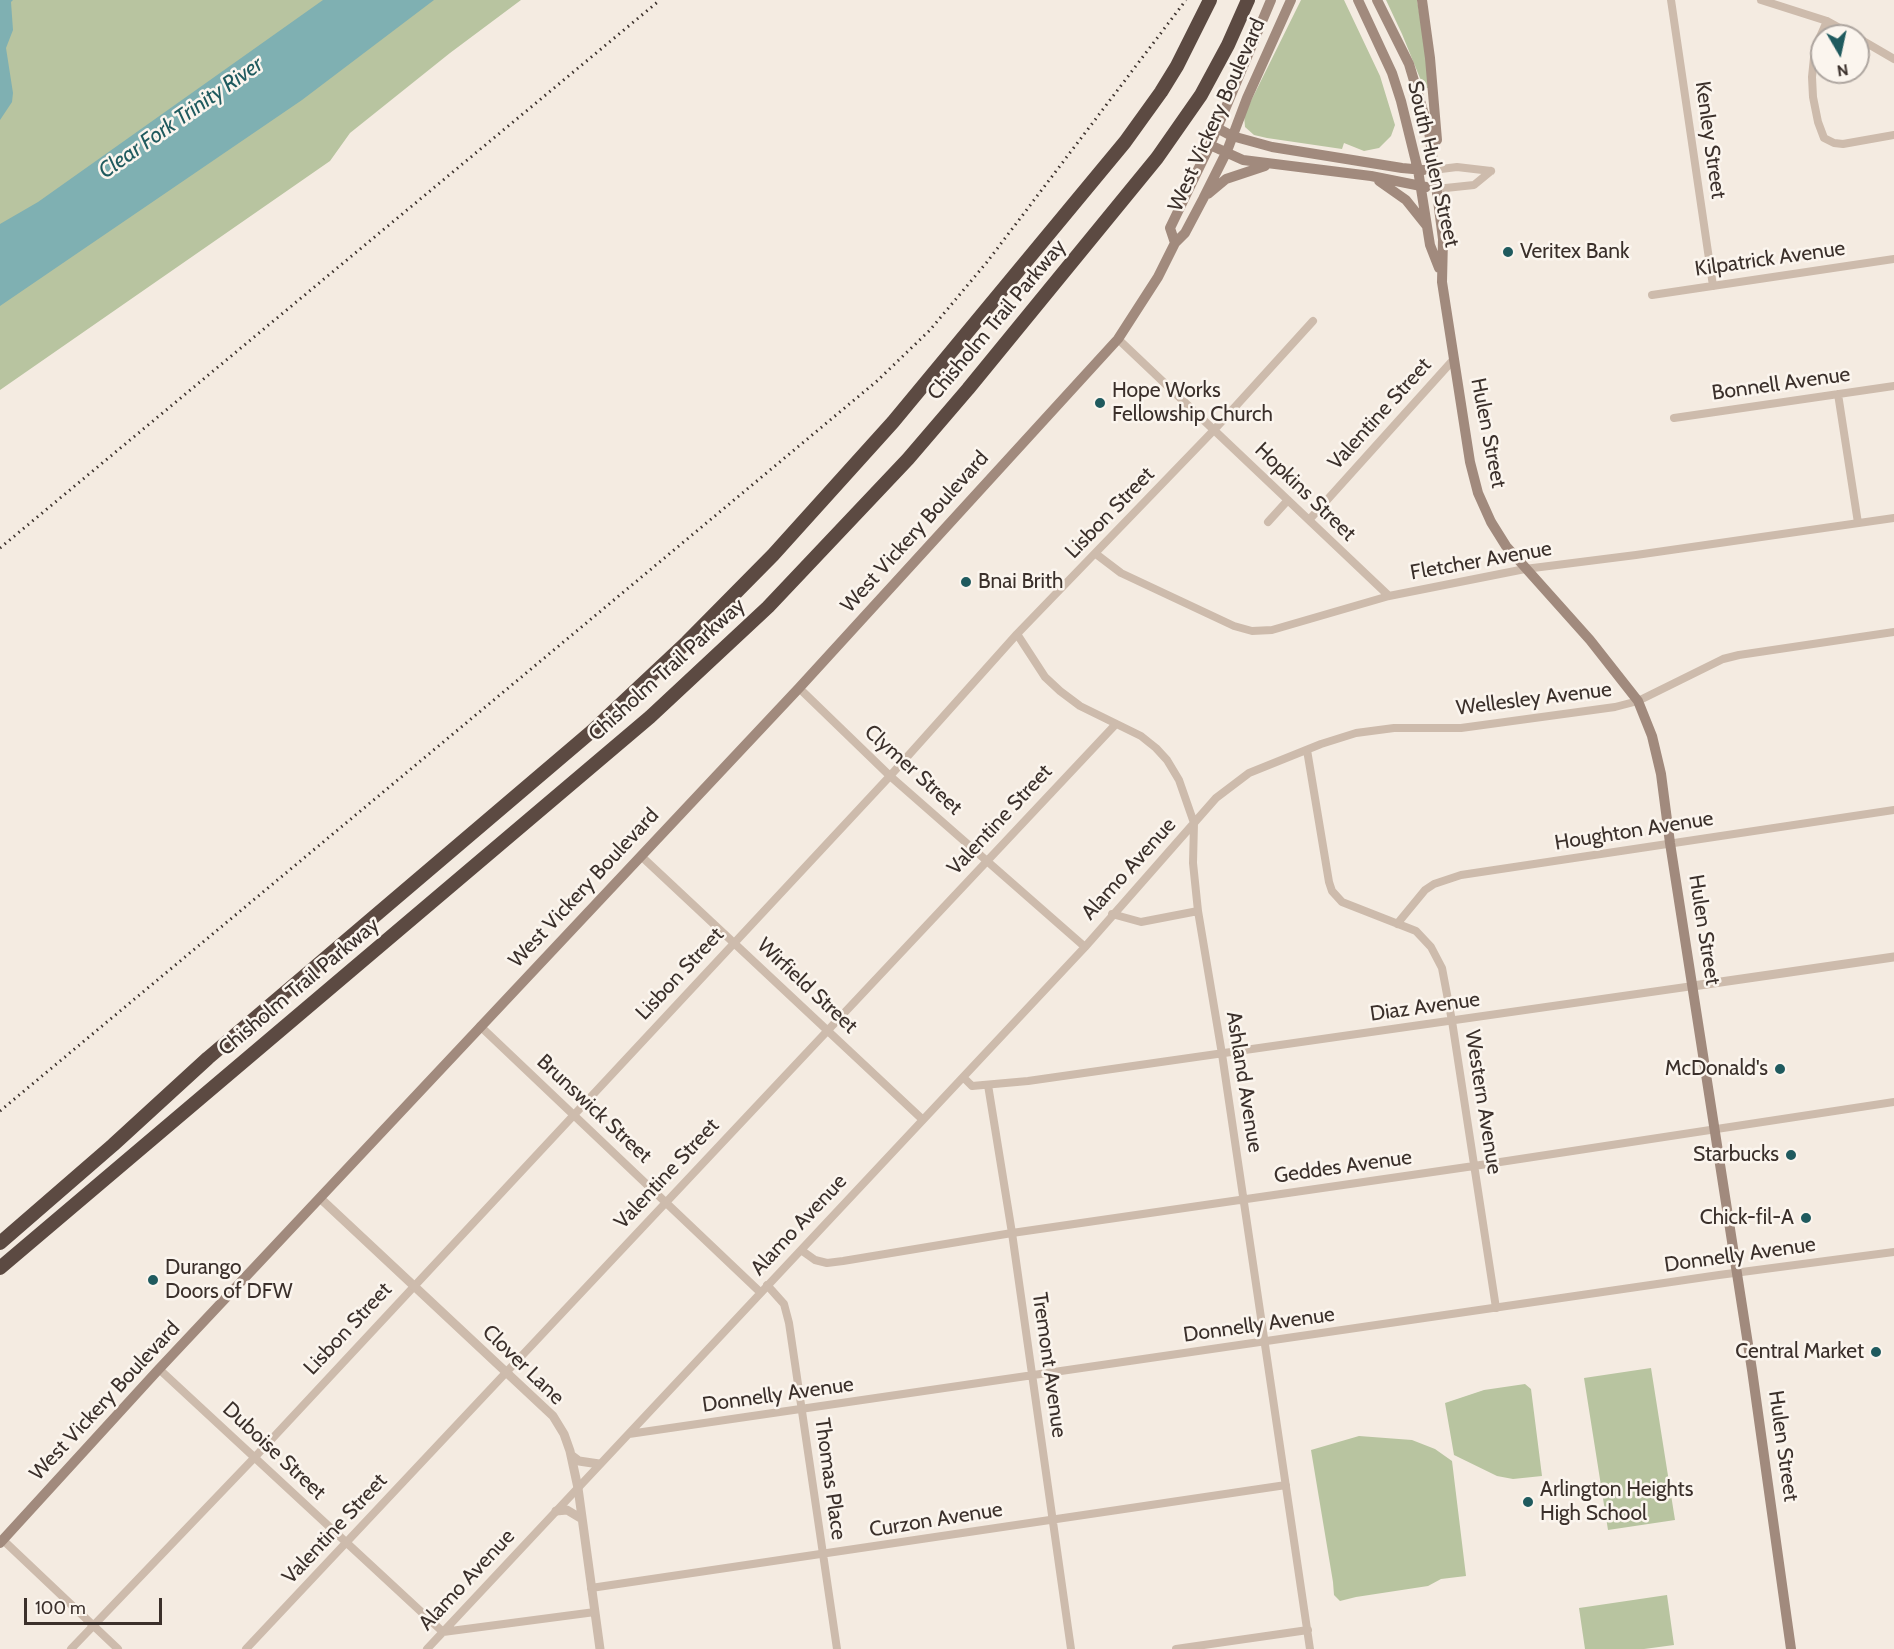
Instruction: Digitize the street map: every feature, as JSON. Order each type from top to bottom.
[{"type":"highway","name":"Chisholm Trail Parkway","points":[[0,1243],[208,1058],[505,806],[656,672],[773,555],[893,423],[1125,142],[1177,66],[1210,0]]},
{"type":"highway","name":"Chisholm Trail Parkway","points":[[0,1268],[650,717],[768,608],[908,459],[1164,149],[1208,83],[1248,0]]},
{"type":"main road","name":"West Vickery Boulevard","points":[[1175,243],[1170,228],[1210,145],[1271,0]]},
{"type":"main road","name":"West Vickery Boulevard","points":[[1,1542],[159,1369],[800,688],[1118,339],[1158,277],[1175,243],[1185,233],[1203,199],[1227,151],[1251,88],[1291,0]]},
{"type":"main road","name":"South Hulen Street","points":[[1358,0],[1397,87],[1418,170],[1430,245],[1441,274]]},
{"type":"main road","name":"South Hulen Street","points":[[1377,0],[1409,64],[1431,142],[1443,239],[1441,274]]},
{"type":"main road","points":[[1216,128],[1233,136],[1272,147],[1418,170],[1433,170],[1437,144],[1430,58],[1422,0]]},
{"type":"main road","points":[[1210,145],[1243,160],[1371,176],[1436,189]]},
{"type":"main road","points":[[1203,199],[1226,179],[1274,163]]},
{"type":"main road","points":[[1371,176],[1406,200],[1427,227]]},
{"type":"main road","name":"Hulen Street","points":[[1441,274],[1470,462],[1478,492],[1491,522],[1506,546],[1590,640],[1638,701],[1652,736],[1662,774],[1670,843],[1737,1274],[1791,1649]]},
{"type":"street","name":"Kenley Street","points":[[1671,0],[1713,286]]},
{"type":"street","points":[[1761,0],[1832,24]]},
{"type":"street","points":[[1827,21],[1815,48],[1812,77],[1813,98],[1824,138],[1843,144],[1894,135]]},
{"type":"street","points":[[1870,45],[1894,59]]},
{"type":"street","points":[[1433,170],[1457,167],[1491,171],[1474,185],[1436,189]]},
{"type":"street","name":"Kilpatrick Avenue","points":[[1652,295],[1894,259]]},
{"type":"street","name":"Lisbon Street","points":[[70,1649],[255,1457],[890,776],[1017,634],[1214,430],[1313,321]]},
{"type":"street","name":"Hopkins Street","points":[[1118,339],[1389,596]]},
{"type":"street","name":"Valentine Street","points":[[1309,520],[1454,359]]},
{"type":"street","name":"Bonnell Avenue","points":[[1674,418],[1894,386]]},
{"type":"street","points":[[1838,394],[1858,523]]},
{"type":"street","points":[[1268,522],[1288,501]]},
{"type":"street","name":"Fletcher Avenue","points":[[1095,554],[1121,573],[1144,585],[1234,626],[1252,631],[1290,626],[1389,596],[1525,569],[1894,518]]},
{"type":"street","name":"Wellesley Avenue","points":[[1194,823],[1216,798],[1249,773],[1356,733],[1394,728],[1461,728],[1615,707],[1638,701],[1723,659],[1894,633]]},
{"type":"street","name":"Ashland Avenue","points":[[1017,634],[1045,677],[1080,705],[1141,736],[1156,748],[1167,760],[1179,780],[1194,823],[1193,863],[1198,912],[1222,1054],[1310,1649]]},
{"type":"street","name":"Clymer Street","points":[[800,688],[890,776],[1085,947]]},
{"type":"street","name":"Valentine Street","points":[[246,1649],[1115,724]]},
{"type":"street","name":"Western Avenue","points":[[1307,750],[1332,891],[1342,902],[1416,931],[1437,957],[1445,980],[1496,1308]]},
{"type":"street","name":"Houghton Avenue","points":[[1397,924],[1425,890],[1434,884],[1461,875],[1894,810]]},
{"type":"street","name":"Alamo Avenue","points":[[427,1649],[1085,947],[1194,823]]},
{"type":"street","name":"Wirfield Street","points":[[641,856],[922,1119]]},
{"type":"street","points":[[1112,914],[1141,922],[1198,912]]},
{"type":"street","name":"Diaz Avenue","points":[[963,1077],[972,1086],[988,1085],[1222,1054],[1894,957]]},
{"type":"street","name":"Brunswick Street","points":[[480,1026],[760,1292]]},
{"type":"street","name":"Tremont Avenue","points":[[988,1085],[1012,1233],[1071,1649]]},
{"type":"street","name":"Geddes Avenue","points":[[801,1250],[815,1260],[835,1262],[1012,1233],[1894,1102]]},
{"type":"street","name":"Clover Lane","points":[[321,1199],[553,1416],[564,1434],[578,1488],[600,1649]]},
{"type":"street","name":"Donnelly Avenue","points":[[629,1434],[1894,1252]]},
{"type":"street","name":"Thomas Place","points":[[766,1285],[784,1304],[789,1323],[837,1649]]},
{"type":"street","name":"Duboise Street","points":[[159,1369],[443,1632]]},
{"type":"street","points":[[571,1455],[579,1461],[599,1464]]},
{"type":"street","name":"Curzon Avenue","points":[[591,1588],[1286,1485]]},
{"type":"street","points":[[556,1511],[567,1510],[582,1519]]},
{"type":"street","points":[[1,1542],[118,1649]]},
{"type":"street","points":[[443,1632],[595,1612]]},
{"type":"street","points":[[1176,1649],[1308,1630]]},
{"type":"green space","points":[[0,0],[521,0],[350,133],[330,161],[0,390]]},
{"type":"green space","points":[[1301,0],[1344,0],[1380,76],[1395,125],[1391,136],[1379,148],[1364,151],[1344,143],[1342,149],[1267,138],[1254,135],[1245,127],[1244,115]]},
{"type":"green space","points":[[1386,0],[1417,0],[1426,52],[1428,88],[1424,88]]},
{"type":"green space","points":[[1651,1368],[1675,1520],[1608,1530],[1584,1378]]},
{"type":"green space","points":[[1525,1384],[1531,1389],[1542,1476],[1513,1479],[1497,1476],[1454,1455],[1445,1403],[1484,1390]]},
{"type":"green space","points":[[1359,1436],[1412,1440],[1435,1449],[1452,1461],[1466,1576],[1441,1579],[1428,1586],[1340,1601],[1334,1595],[1311,1450]]},
{"type":"green space","points":[[1667,1595],[1674,1645],[1644,1649],[1585,1649],[1579,1608]]},
{"type":"water","points":[[0,0],[13,0],[11,2],[13,30],[6,48],[13,93],[12,102],[0,120]]},
{"type":"water","name":"Clear Fork Trinity River","points":[[323,0],[434,0],[302,100],[0,306],[0,224],[38,202]]},
{"type":"railway","points":[[0,548],[660,0]]},
{"type":"railway","points":[[0,1111],[877,381],[930,330],[987,262],[1186,0]]},
{"type":"place","name":"Veritex Bank","points":[[1508,252]]},
{"type":"place","name":"Hope Works Fellowship Church","points":[[1100,403]]},
{"type":"place","name":"Bnai Brith","points":[[966,582]]},
{"type":"place","name":"McDonald's","points":[[1780,1069]]},
{"type":"place","name":"Starbucks","points":[[1791,1155]]},
{"type":"place","name":"Chick-fil-A","points":[[1806,1218]]},
{"type":"place","name":"Durango Doors of DFW","points":[[153,1280]]},
{"type":"place","name":"Central Market","points":[[1876,1352]]},
{"type":"place","name":"Arlington Heights High School","points":[[1528,1502]]}]
